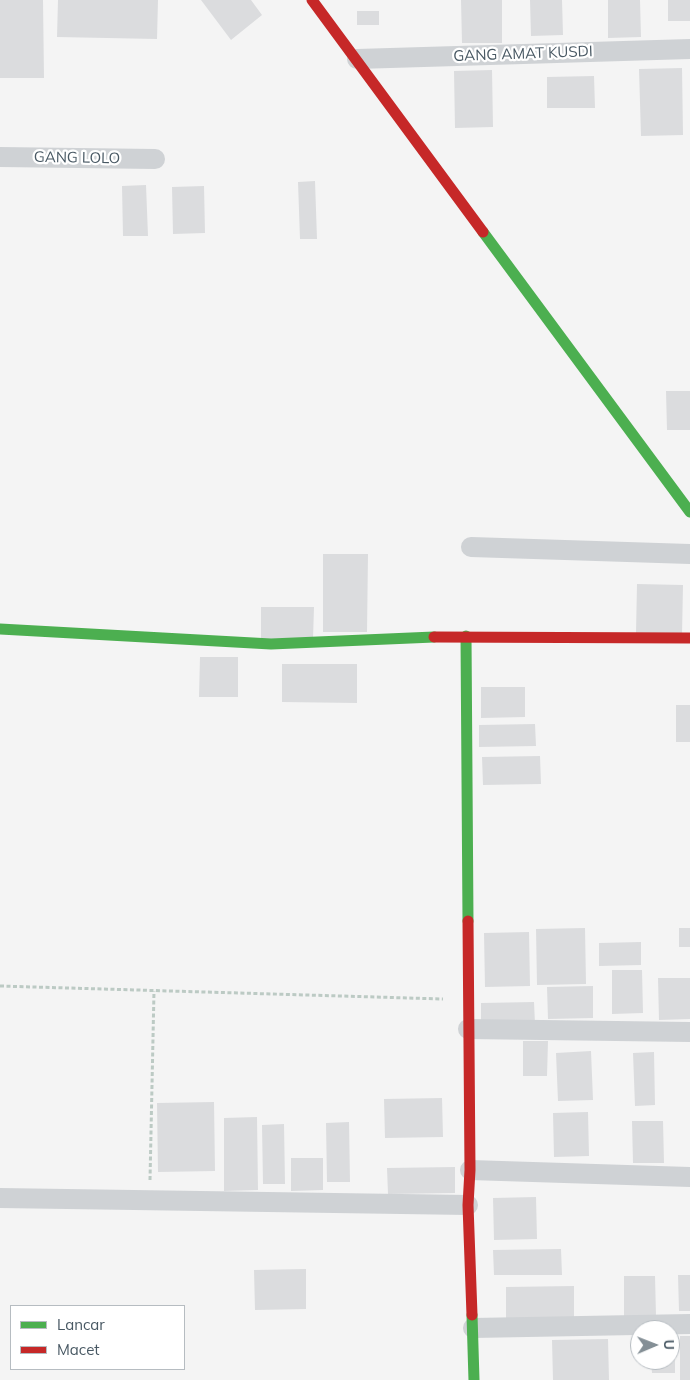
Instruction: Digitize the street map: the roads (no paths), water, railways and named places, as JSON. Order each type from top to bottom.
[{"type":"street","points":[[312,0],[690,512]]},
{"type":"street","name":"GANG AMAT KUSDI","points":[[357,60],[690,49]]},
{"type":"street","name":"GANG LOLO","points":[[0,157],[155,159]]},
{"type":"street","points":[[471,547],[690,554]]},
{"type":"street","points":[[0,629],[272,644],[466,636],[690,638]]},
{"type":"street","points":[[466,636],[470,1170],[468,1205],[474,1380]]},
{"type":"street","points":[[468,1029],[690,1032]]},
{"type":"street","points":[[470,1170],[690,1177]]},
{"type":"street","points":[[0,1198],[468,1205]]},
{"type":"street","points":[[473,1328],[690,1324]]}]
